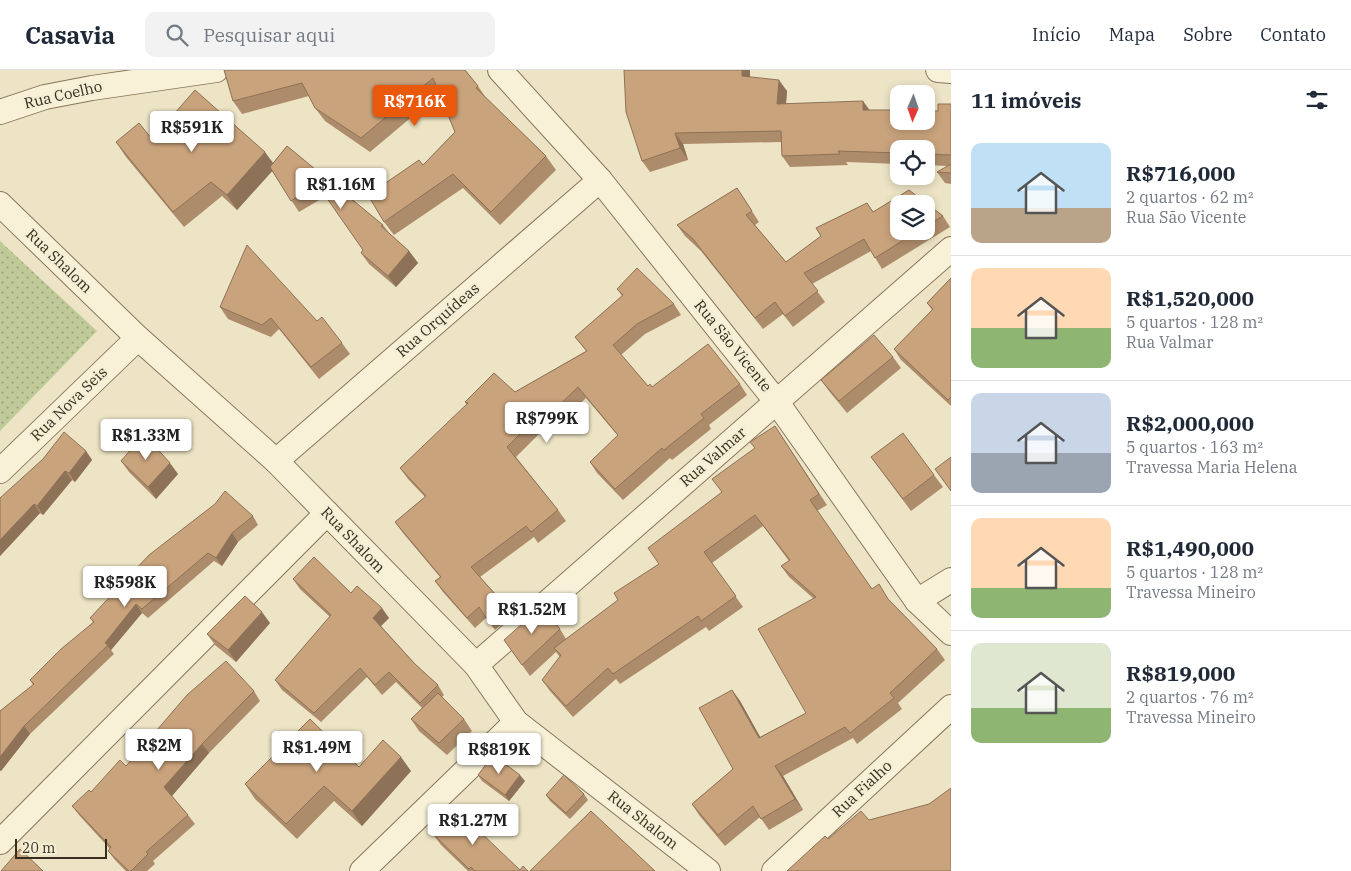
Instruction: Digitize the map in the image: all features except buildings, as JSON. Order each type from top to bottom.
[{"type":"street","name":"Rua Coelho","points":[[0,112],[45,97],[92,88],[216,70]]},
{"type":"street","name":"Rua São Vicente","points":[[500,70],[600,180],[776,401],[917,601],[951,633]]},
{"type":"street","points":[[938,70],[951,71]]},
{"type":"street","name":"Rua Orquídeas","points":[[276,461],[600,180]]},
{"type":"street","name":"Rua Shalom","points":[[0,204],[138,338],[276,461],[476,665],[516,722],[708,871]]},
{"type":"street","name":"Rua Valmar","points":[[476,665],[951,249]]},
{"type":"street","name":"Rua Nova Seis","points":[[0,471],[138,338]]},
{"type":"street","points":[[0,842],[327,513]]},
{"type":"street","points":[[917,601],[951,580]]},
{"type":"street","name":"Rua Fialho","points":[[774,871],[951,706]]},
{"type":"street","points":[[362,871],[516,722]]},
{"type":"green space","points":[[0,241],[97,331],[0,431]]}]
